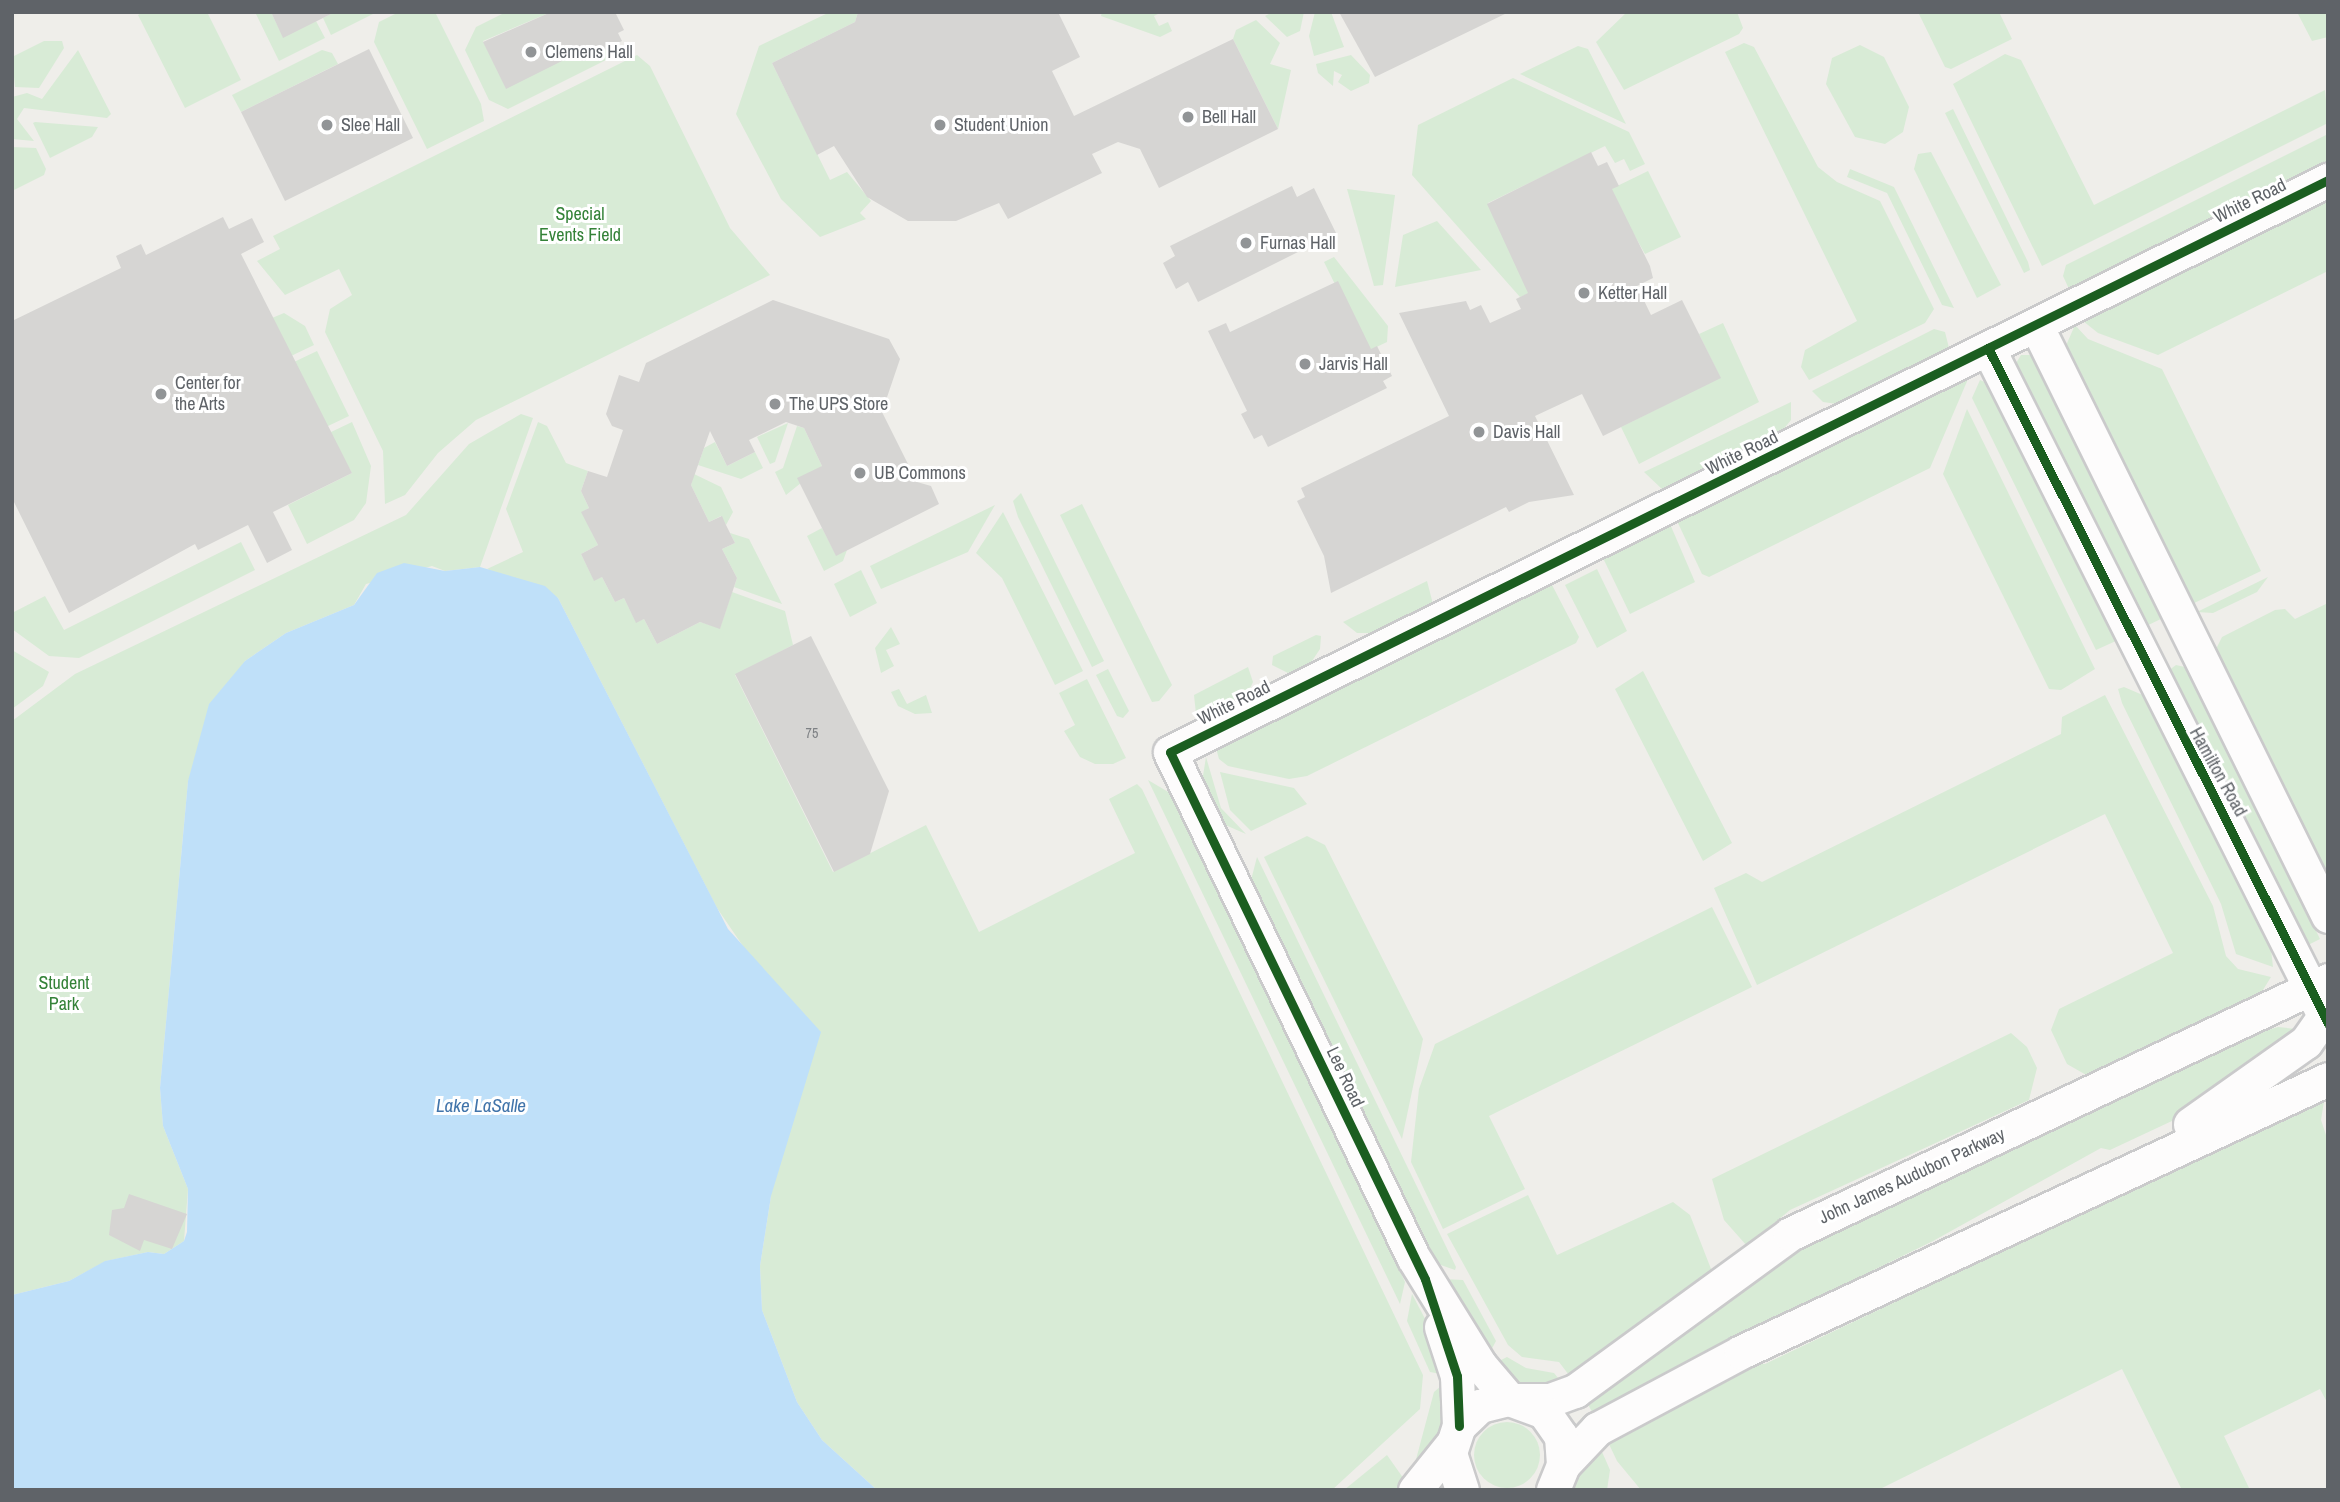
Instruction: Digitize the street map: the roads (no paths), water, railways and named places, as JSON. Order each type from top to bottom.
[{"type":"street","name":"White Road","points":[[1170,752],[2328,180]]},
{"type":"street","name":"Hamilton Road","points":[[2036,324],[2328,916]]},
{"type":"street","name":"Hamilton Road","points":[[1988,348],[2324,1004]]},
{"type":"street","name":"Lee Road","points":[[1170,752],[1424,1279],[1457,1376],[1453,1473],[1462,1490]]},
{"type":"street","points":[[2116,1174],[2306,1042],[2324,1004]]},
{"type":"street","name":"John James Audubon Parkway","points":[[1455,1435],[1480,1406],[1513,1399],[1550,1400],[1575,1391],[1790,1234],[2324,1004]]},
{"type":"street","points":[[1556,1483],[1597,1429],[1637,1406],[2116,1174],[2328,1079]]},
{"type":"street","name":"Lee Road","points":[[1424,1279],[1513,1399]]},
{"type":"street","points":[[1513,1399],[1551,1419],[1561,1436],[1556,1483]]},
{"type":"street","points":[[1415,1490],[1455,1435]]},
{"type":"water","name":"Lake LaSalle","points":[[404,563],[445,571],[480,567],[545,586],[558,598],[728,929],[821,1032],[771,1196],[760,1266],[762,1310],[797,1402],[822,1440],[877,1490],[12,1490],[12,1295],[69,1281],[105,1261],[148,1252],[164,1254],[184,1241],[187,1232],[188,1189],[163,1126],[160,1088],[188,781],[209,704],[245,661],[286,633],[354,605],[377,573]]},
{"type":"place","name":"Clemens Hall","points":[[531,52]]},
{"type":"place","name":"Bell Hall","points":[[1188,117]]},
{"type":"place","name":"Slee Hall","points":[[327,125]]},
{"type":"place","name":"Student Union","points":[[940,125]]},
{"type":"place","name":"Furnas Hall","points":[[1246,243]]},
{"type":"place","name":"Ketter Hall","points":[[1584,293]]},
{"type":"place","name":"Jarvis Hall","points":[[1305,364]]},
{"type":"place","name":"Center for the Arts","points":[[161,394]]},
{"type":"place","name":"The UPS Store","points":[[775,404]]},
{"type":"place","name":"Davis Hall","points":[[1479,432]]},
{"type":"place","name":"UB Commons","points":[[860,473]]},
{"type":"park label","name":"Special Events Field","points":[[580,225]]},
{"type":"park label","name":"Student Park","points":[[64,994]]}]
